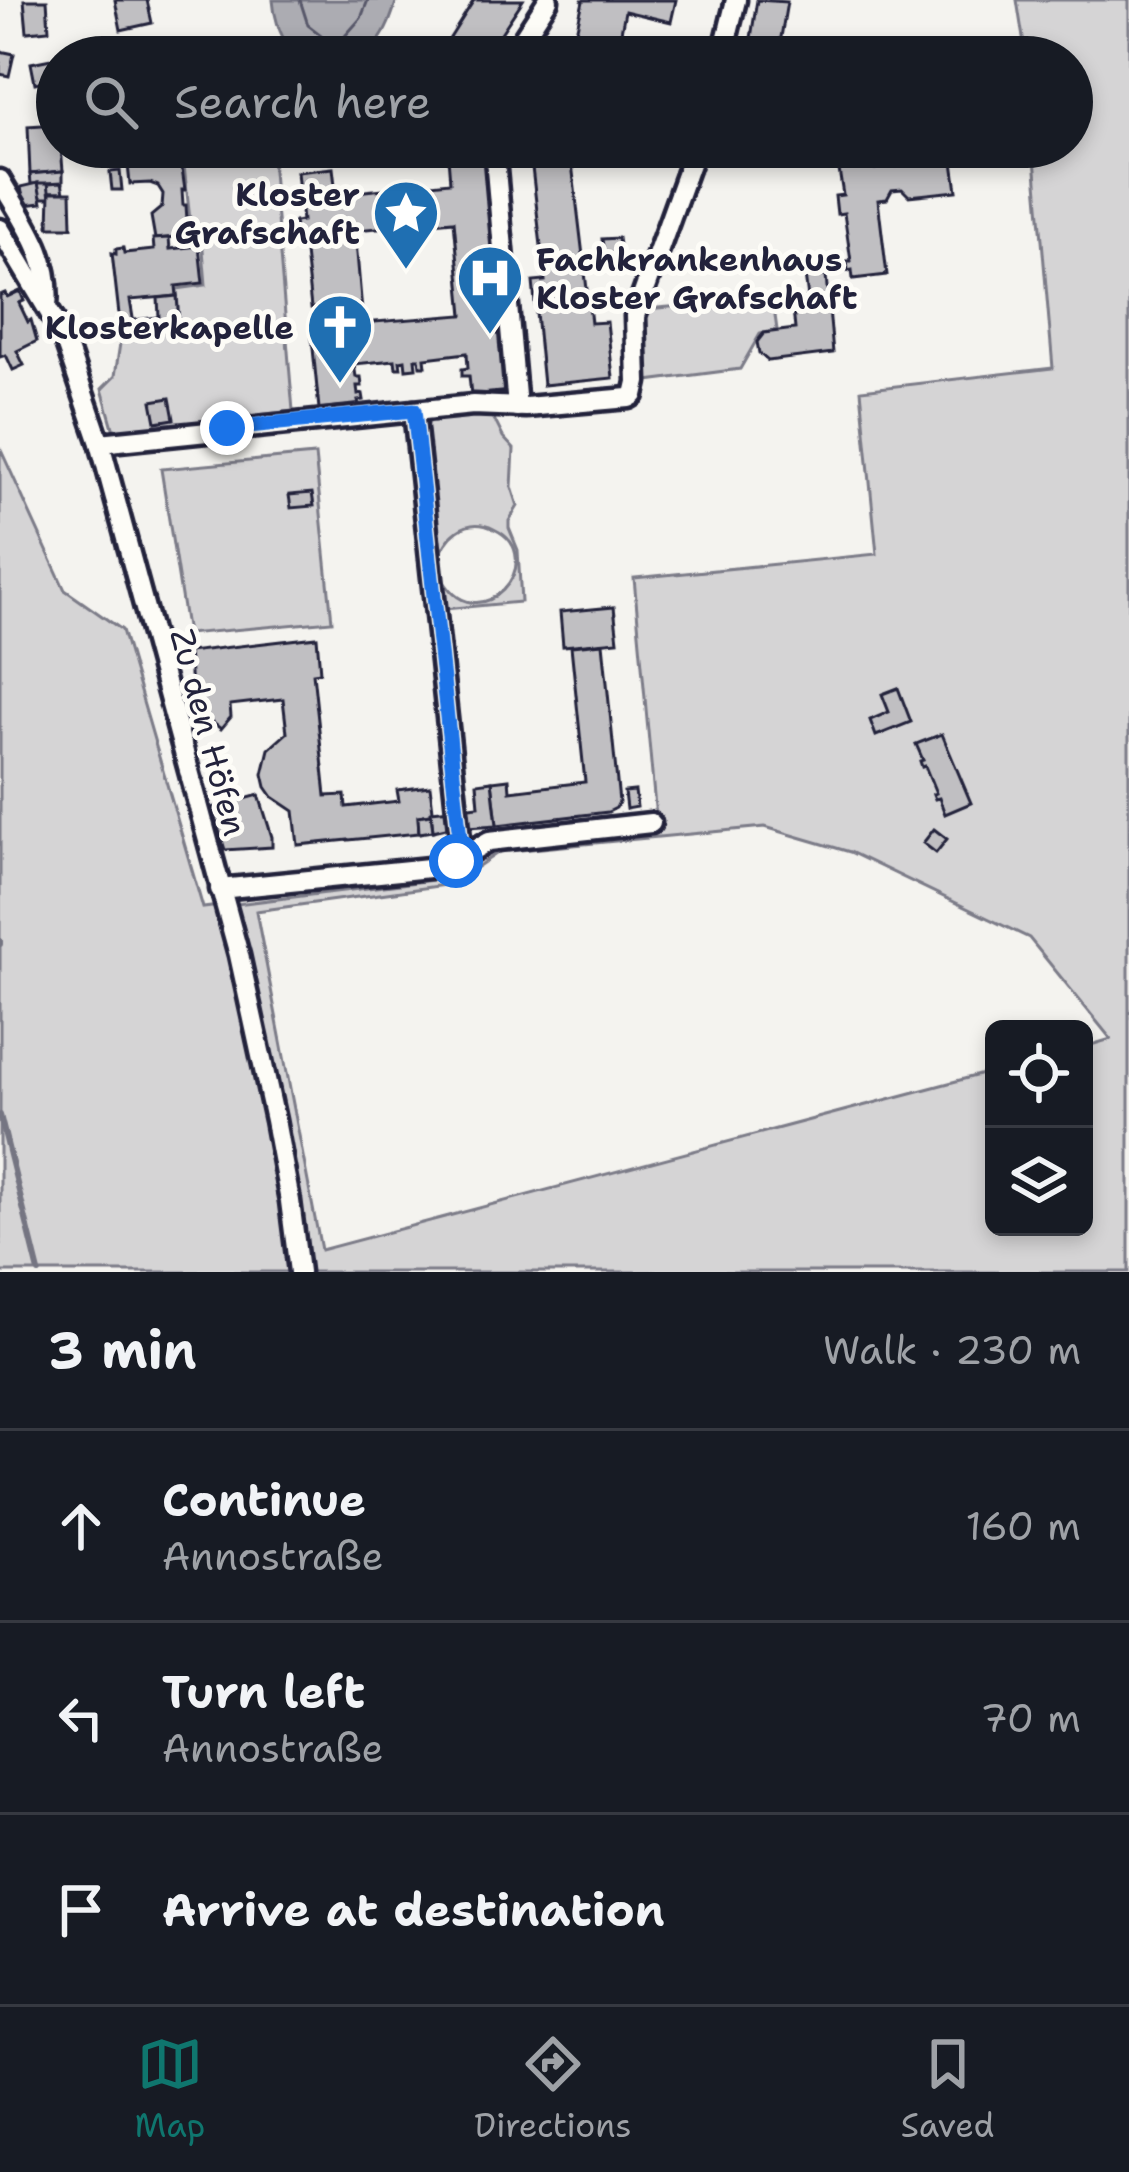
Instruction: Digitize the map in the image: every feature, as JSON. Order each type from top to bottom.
[{"type":"street","points":[[525,36],[548,0]]},
{"type":"street","points":[[727,36],[736,0]]},
{"type":"street","points":[[496,168],[518,407]]},
{"type":"street","points":[[100,442],[414,410],[518,407],[634,395],[638,382],[634,316],[689,168]]},
{"type":"street","points":[[0,180],[43,255],[47,306]]},
{"type":"street","name":"Zu den Höfen","points":[[0,229],[63,335],[100,442],[239,955],[275,1120],[299,1272]]},
{"type":"street","points":[[414,410],[460,838],[458,857]]},
{"type":"street","points":[[220,889],[439,867],[489,841],[651,823]]},
{"type":"shaded area","points":[[1017,0],[1129,0],[1129,1272],[0,1272],[0,448],[65,590],[122,630],[203,908],[449,878],[496,847],[657,829],[634,578],[877,554],[861,390],[1053,368],[1036,168],[1093,168],[1093,36],[1023,36]],"holes":[[[765,827],[850,852],[1029,938],[1111,1039],[1093,1044],[1093,1236],[985,1236],[985,1073],[321,1250],[256,911],[452,884],[499,852]]]},
{"type":"shaded area","points":[[184,168],[273,168],[293,411],[114,431],[102,389],[115,376],[121,337],[179,328],[177,289],[206,285],[202,238],[192,238]]},
{"type":"shaded area","points":[[764,300],[774,308],[777,330],[760,334],[740,369],[647,381],[641,336],[646,309]]},
{"type":"shaded area","points":[[493,410],[503,437],[514,449],[512,487],[518,506],[509,528],[518,550],[521,602],[443,609],[440,574],[455,595],[472,602],[489,600],[513,575],[516,559],[511,542],[494,529],[474,525],[451,537],[438,563],[425,430],[432,417]]},
{"type":"shaded area","points":[[315,455],[332,621],[187,634],[161,469]]},
{"type":"water","points":[[273,0],[397,0],[381,36],[283,36]]},
{"type":"building","points":[[24,0],[47,0],[49,30],[27,32]]},
{"type":"building","points":[[115,0],[147,0],[152,23],[121,30]]},
{"type":"building","points":[[474,0],[523,0],[499,36],[451,36]]},
{"type":"building","points":[[581,0],[676,0],[671,22],[625,11],[621,32],[628,36],[575,36]]},
{"type":"building","points":[[757,0],[787,2],[781,36],[751,36]]},
{"type":"building","points":[[0,51],[14,54],[9,76],[0,74]]},
{"type":"building","points":[[36,125],[36,168],[63,171],[30,174],[28,126]]},
{"type":"building","points":[[128,168],[182,168],[188,236],[155,239],[151,216],[162,207],[163,194],[150,183],[130,184]]},
{"type":"building","points":[[333,168],[336,194],[450,182],[449,168],[488,168],[510,391],[471,395],[469,376],[462,376],[462,369],[468,368],[467,353],[425,358],[426,366],[415,359],[416,368],[406,369],[405,360],[400,361],[401,368],[396,368],[395,360],[354,364],[356,377],[361,377],[358,395],[363,394],[364,400],[359,405],[319,409],[311,328],[316,328],[315,308],[311,308],[303,234],[296,235],[294,222],[302,221],[297,172]],"holes":[[[454,221],[463,315],[363,323],[355,230]]]},
{"type":"building","points":[[532,168],[573,168],[591,323],[607,322],[613,378],[543,385],[533,282],[545,281]]},
{"type":"building","points":[[954,168],[957,191],[909,196],[902,189],[892,190],[887,199],[878,200],[887,275],[853,279],[852,270],[848,271],[847,261],[851,261],[844,213],[837,214],[835,196],[843,195],[839,170]]},
{"type":"building","points":[[63,171],[63,183],[31,184],[30,174]]},
{"type":"building","points":[[120,171],[122,190],[112,190],[110,172]]},
{"type":"building","points":[[62,182],[64,192],[48,192],[48,183]]},
{"type":"building","points":[[38,183],[48,183],[50,198],[40,198]]},
{"type":"building","points":[[38,183],[42,203],[24,205],[21,187]]},
{"type":"building","points":[[50,192],[71,192],[72,227],[49,227]]},
{"type":"building","points":[[169,238],[170,249],[199,246],[203,283],[176,286],[177,296],[130,300],[135,330],[121,332],[112,253],[123,248],[124,253],[154,250],[153,239]]},
{"type":"building","points":[[618,238],[620,253],[604,255],[602,239]]},
{"type":"building","points":[[805,275],[826,276],[833,353],[768,361],[759,353],[757,342],[764,333],[795,329],[792,300],[808,298]]},
{"type":"building","points":[[20,291],[24,301],[19,303],[37,341],[17,351],[24,365],[13,370],[6,355],[0,357],[0,295]]},
{"type":"building","points":[[177,296],[179,324],[135,328],[134,320],[159,317],[158,298]]},
{"type":"building","points":[[170,398],[174,419],[156,422],[152,401]]},
{"type":"building","points":[[312,493],[314,506],[291,508],[289,495]]},
{"type":"building","points":[[614,607],[618,641],[563,646],[560,612]]},
{"type":"building","points":[[317,637],[320,672],[313,673],[326,796],[345,795],[346,807],[399,801],[397,790],[430,786],[433,810],[418,816],[419,833],[298,845],[294,811],[273,797],[263,774],[269,749],[287,733],[283,699],[230,705],[231,717],[221,729],[193,708],[188,652]]},
{"type":"building","points":[[603,643],[616,808],[497,825],[492,781],[509,779],[510,791],[585,782],[571,646]]},
{"type":"building","points":[[898,688],[911,722],[876,736],[870,720],[889,712],[882,694]]},
{"type":"building","points":[[942,734],[971,803],[945,814],[916,744]]},
{"type":"building","points":[[492,781],[497,825],[453,828],[451,809],[479,806],[477,783]]},
{"type":"building","points":[[635,791],[637,807],[626,809],[624,792]]},
{"type":"building","points":[[259,795],[272,847],[225,850],[212,808]]},
{"type":"building","points":[[451,809],[450,827],[433,831],[431,811]]},
{"type":"building","points":[[431,814],[433,831],[419,833],[418,816]]},
{"type":"building","points":[[934,829],[947,839],[936,853],[923,843]]},
{"type":"waterway","points":[[0,1115],[39,1272]]},
{"type":"place","name":"Kloster Grafschaft","points":[[406,272]]},
{"type":"place","name":"Fachkrankenhaus Kloster Grafschaft","points":[[490,337]]},
{"type":"place","name":"Klosterkapelle","points":[[340,386]]},
{"type":"route","points":[[227,428],[414,410],[460,838],[456,861]]}]
